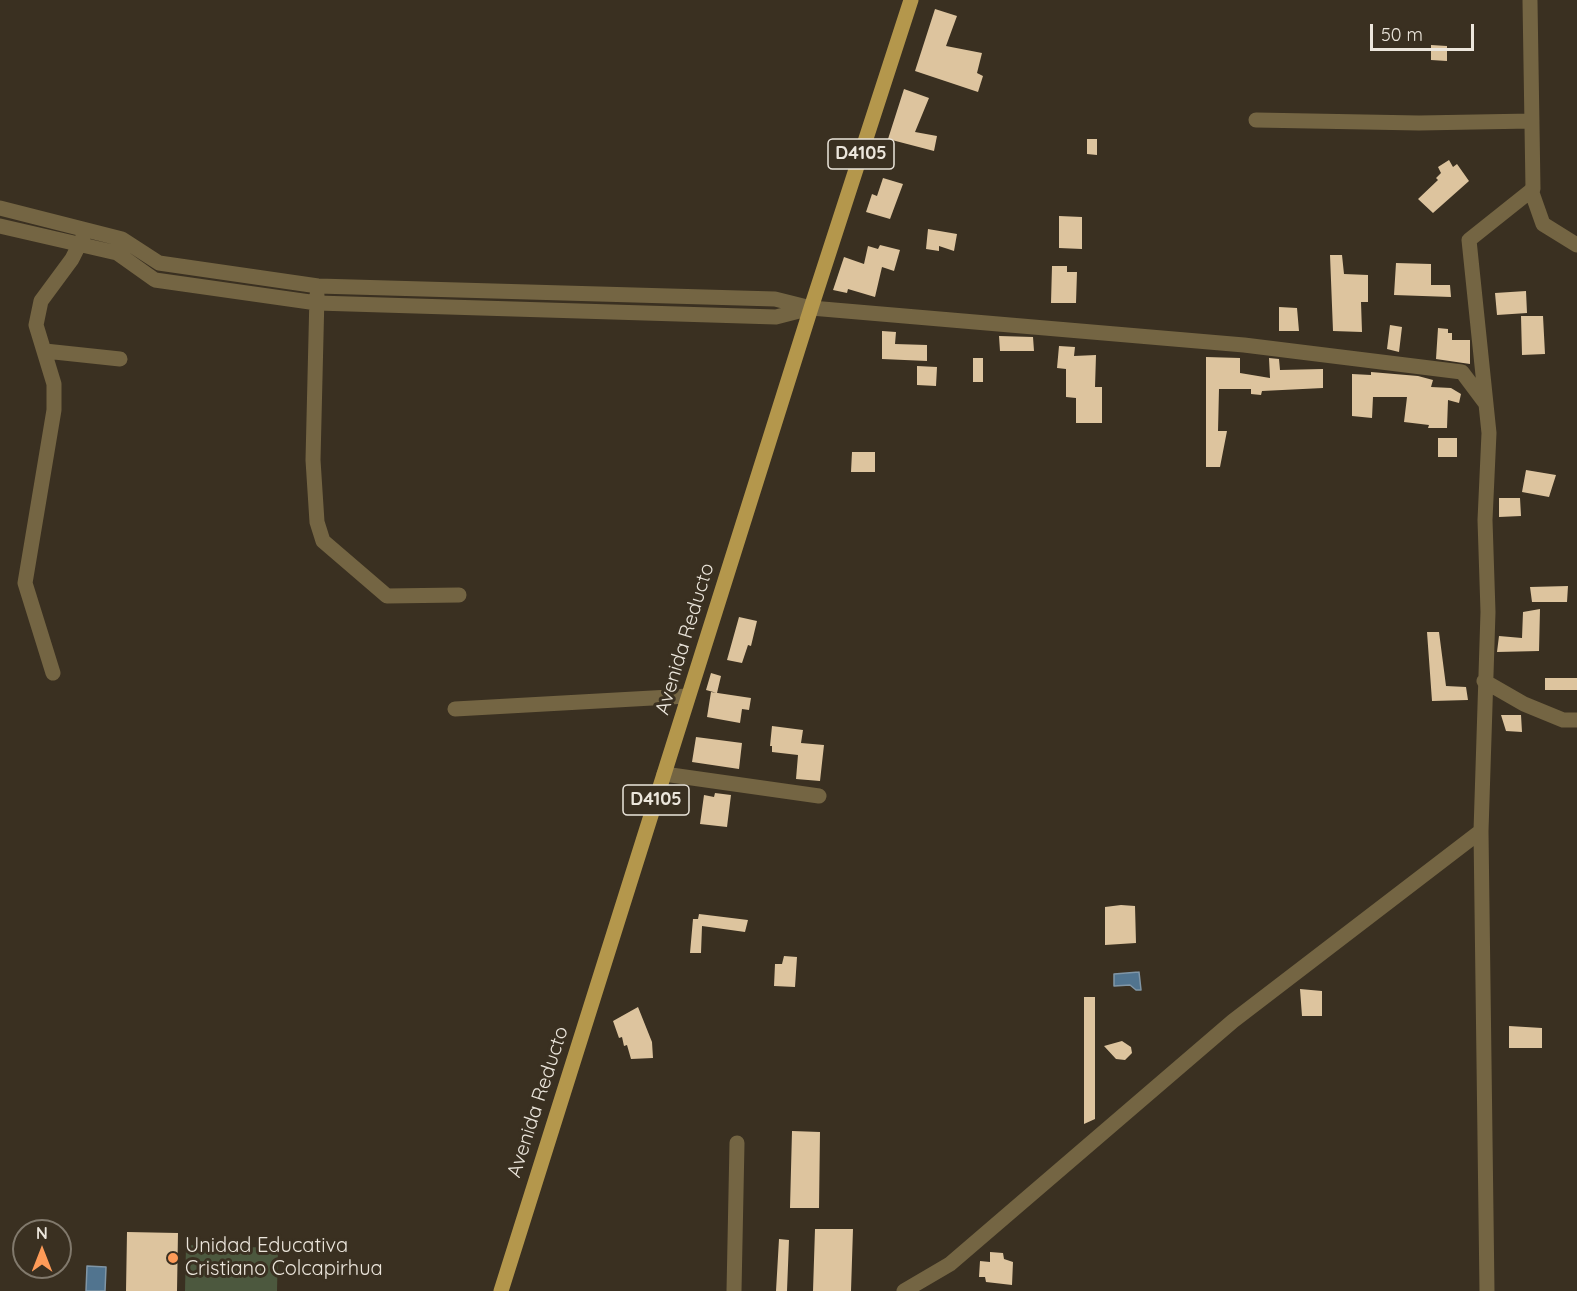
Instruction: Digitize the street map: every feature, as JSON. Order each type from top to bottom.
[{"type":"main road","name":"Avenida Reducto","points":[[501,1291],[811,308],[911,0]]},
{"type":"street","points":[[1529,0],[1531,190],[1543,224],[1577,245]]},
{"type":"street","points":[[1256,120],[1419,123],[1532,121]]},
{"type":"street","points":[[1487,1291],[1481,831],[1488,612],[1485,520],[1489,433],[1469,240],[1531,190]]},
{"type":"street","points":[[0,207],[122,239],[159,263],[318,286],[775,299],[811,308],[1244,345],[1462,372],[1486,404]]},
{"type":"street","points":[[0,226],[117,253],[155,280],[317,303],[776,317],[811,308]]},
{"type":"street","points":[[53,673],[25,582],[54,410],[54,384],[36,324],[41,301],[81,244],[85,228]]},
{"type":"street","points":[[318,286],[313,460],[317,522],[323,541],[387,596],[459,595]]},
{"type":"street","points":[[504,291],[504,308]]},
{"type":"street","points":[[45,351],[120,360]]},
{"type":"street","points":[[1484,681],[1524,704],[1563,720],[1577,720]]},
{"type":"street","points":[[455,709],[688,696]]},
{"type":"street","points":[[664,774],[819,796]]},
{"type":"street","points":[[904,1291],[950,1264],[1233,1021],[1481,831]]},
{"type":"street","points":[[734,1291],[737,1143]]},
{"type":"green space","points":[[186,1245],[278,1248],[277,1291],[185,1291]]},
{"type":"water","points":[[1139,972],[1141,990],[1136,990],[1130,985],[1114,986],[1114,974]]},
{"type":"water","points":[[87,1266],[106,1267],[105,1291],[86,1291]]},
{"type":"building","points":[[935,9],[957,16],[946,46],[982,53],[977,73],[983,76],[978,92],[915,71]]},
{"type":"building","points":[[1431,45],[1447,46],[1447,61],[1431,60]]},
{"type":"building","points":[[904,89],[929,98],[915,132],[937,136],[934,151],[888,139]]},
{"type":"building","points":[[1087,139],[1097,139],[1097,155],[1087,154]]},
{"type":"building","points":[[1449,160],[1453,167],[1457,164],[1469,181],[1433,213],[1418,199],[1438,180],[1436,178],[1441,173],[1438,167]]},
{"type":"building","points":[[883,178],[903,184],[890,219],[866,212],[872,194],[877,196]]},
{"type":"building","points":[[1059,216],[1082,217],[1082,249],[1059,248]]},
{"type":"building","points":[[928,229],[957,234],[954,251],[939,246],[939,251],[926,249]]},
{"type":"building","points":[[880,245],[900,250],[894,271],[882,267],[875,297],[848,289],[847,293],[833,290],[844,257],[864,264],[868,246],[878,249]]},
{"type":"building","points":[[1330,255],[1342,255],[1344,274],[1368,275],[1368,302],[1361,302],[1362,332],[1333,331]]},
{"type":"building","points":[[1396,263],[1431,264],[1431,285],[1450,285],[1451,297],[1394,295]]},
{"type":"building","points":[[1052,266],[1067,266],[1067,272],[1077,272],[1076,303],[1051,303]]},
{"type":"building","points":[[1526,291],[1527,313],[1497,315],[1495,293]]},
{"type":"building","points":[[1279,307],[1297,308],[1299,331],[1279,331]]},
{"type":"building","points":[[1521,316],[1543,316],[1545,354],[1522,355]]},
{"type":"building","points":[[1390,325],[1402,327],[1399,352],[1387,349]]},
{"type":"building","points":[[1438,328],[1448,329],[1448,333],[1452,333],[1452,340],[1470,340],[1470,364],[1436,359]]},
{"type":"building","points":[[882,331],[896,332],[895,344],[927,345],[927,361],[882,359]]},
{"type":"building","points":[[999,336],[1033,337],[1034,351],[1000,351]]},
{"type":"building","points":[[1059,346],[1075,347],[1074,356],[1096,355],[1095,387],[1102,387],[1102,423],[1076,423],[1076,398],[1066,397],[1066,369],[1057,368]]},
{"type":"building","points":[[1206,357],[1240,358],[1240,373],[1270,378],[1269,358],[1279,359],[1280,370],[1323,369],[1323,388],[1262,391],[1261,395],[1251,394],[1251,389],[1219,389],[1218,431],[1227,431],[1220,467],[1206,467]]},
{"type":"building","points":[[973,358],[983,358],[983,382],[973,382]]},
{"type":"building","points":[[917,366],[937,367],[936,386],[917,385]]},
{"type":"building","points":[[1371,372],[1418,376],[1433,380],[1431,387],[1451,388],[1461,394],[1459,403],[1448,400],[1447,428],[1428,428],[1429,425],[1404,422],[1407,397],[1373,397],[1372,418],[1352,416],[1352,374],[1371,375]]},
{"type":"building","points":[[1438,438],[1457,438],[1457,457],[1438,457]]},
{"type":"building","points":[[852,452],[875,452],[875,472],[851,472]]},
{"type":"building","points":[[1526,470],[1556,475],[1549,497],[1522,492]]},
{"type":"building","points":[[1499,498],[1520,498],[1521,516],[1499,517]]},
{"type":"building","points":[[1568,586],[1567,602],[1532,602],[1530,587]]},
{"type":"building","points":[[1540,609],[1539,651],[1497,652],[1499,636],[1522,638],[1523,612]]},
{"type":"building","points":[[739,617],[757,621],[751,646],[748,645],[742,663],[727,660]]},
{"type":"building","points":[[1427,632],[1439,632],[1446,686],[1466,687],[1468,700],[1432,701]]},
{"type":"building","points":[[711,673],[721,676],[717,693],[706,690]]},
{"type":"building","points":[[1545,678],[1577,678],[1577,690],[1545,690]]},
{"type":"building","points":[[711,692],[751,698],[749,710],[742,709],[740,723],[707,717]]},
{"type":"building","points":[[1501,715],[1521,715],[1522,732],[1506,731]]},
{"type":"building","points":[[772,726],[803,730],[801,743],[824,745],[820,781],[796,779],[798,755],[772,752],[772,746],[770,746]]},
{"type":"building","points":[[696,737],[742,743],[739,769],[692,762]]},
{"type":"building","points":[[715,793],[731,795],[727,827],[700,824],[704,795],[714,797]]},
{"type":"building","points":[[1135,906],[1136,943],[1105,945],[1105,907]]},
{"type":"building","points":[[699,914],[748,920],[745,932],[702,926],[701,953],[690,953],[693,919],[698,919]]},
{"type":"building","points":[[784,956],[797,957],[795,987],[774,986],[775,964],[782,964]]},
{"type":"building","points":[[1300,989],[1322,991],[1322,1016],[1302,1016]]},
{"type":"building","points":[[1084,997],[1095,997],[1095,1119],[1084,1124]]},
{"type":"building","points":[[638,1007],[652,1042],[653,1058],[631,1059],[627,1045],[624,1046],[622,1037],[619,1038],[613,1021]]},
{"type":"building","points":[[1509,1026],[1542,1028],[1542,1048],[1509,1048]]},
{"type":"building","points":[[1122,1041],[1131,1047],[1132,1053],[1125,1060],[1116,1059],[1104,1046]]},
{"type":"building","points":[[792,1131],[820,1132],[819,1208],[790,1208]]},
{"type":"building","points":[[815,1229],[853,1229],[851,1291],[813,1291]]},
{"type":"building","points":[[127,1232],[178,1233],[177,1291],[126,1291]]},
{"type":"building","points":[[779,1239],[789,1240],[787,1291],[776,1291]]},
{"type":"building","points":[[990,1252],[1003,1253],[1004,1259],[1013,1262],[1012,1285],[986,1282],[985,1277],[979,1277],[980,1261],[990,1262]]},
{"type":"place","name":"Unidad Educativa Cristiano Colcapirhua","points":[[173,1258]]}]
